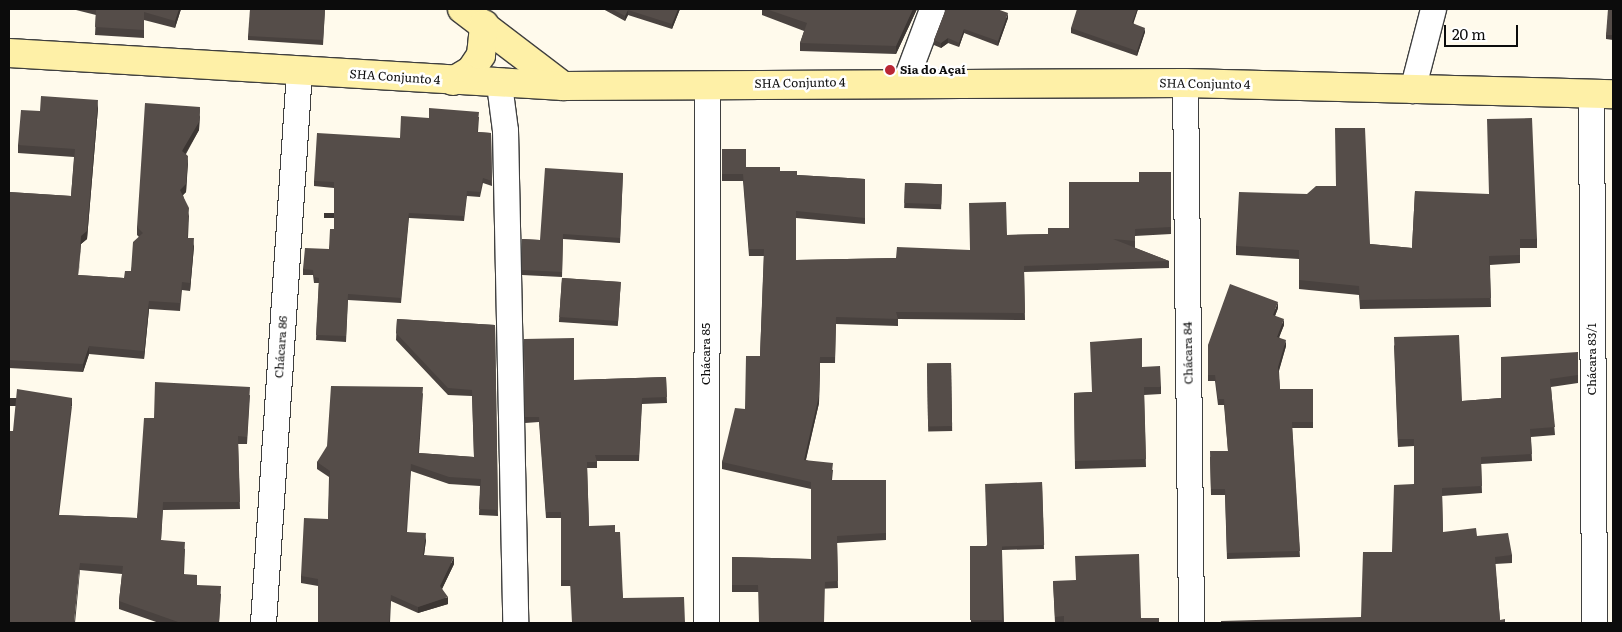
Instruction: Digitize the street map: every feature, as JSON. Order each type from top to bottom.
[{"type":"street","points":[[905,81],[932,9]]},
{"type":"street","points":[[1412,90],[1433,9]]},
{"type":"street","points":[[453,81],[471,70],[481,55],[473,16]]},
{"type":"street","points":[[473,16],[563,86]]},
{"type":"street","name":"SHA Conjunto 4","points":[[9,53],[499,84],[563,86],[905,81],[1185,83],[1602,95]]},
{"type":"street","name":"Chácara 86","points":[[263,623],[299,71]]},
{"type":"street","name":"Chácara 84","points":[[1185,83],[1191,623]]},
{"type":"street","points":[[499,84],[505,130],[515,623]]},
{"type":"street","name":"Chácara 85","points":[[706,623],[707,85]]},
{"type":"street","name":"Chácara 83/1","points":[[1594,623],[1602,95]]},
{"type":"building","points":[[96,9],[179,9],[175,21],[144,12],[144,30],[95,27]]},
{"type":"building","points":[[250,9],[325,9],[323,40],[248,36]]},
{"type":"building","points":[[612,9],[678,9],[672,24],[628,10],[625,16]]},
{"type":"building","points":[[766,9],[913,9],[896,46],[800,43],[807,23]]},
{"type":"building","points":[[946,9],[997,9],[1008,13],[998,41],[964,29],[959,43],[948,38],[941,43],[934,40]]},
{"type":"building","points":[[1077,9],[1137,9],[1132,23],[1145,28],[1137,51],[1071,28]]},
{"type":"building","points":[[1608,9],[1613,9],[1613,35],[1606,35]]},
{"type":"building","points":[[41,96],[98,100],[87,231],[81,236],[78,275],[124,278],[125,271],[131,271],[133,242],[143,233],[137,227],[145,103],[200,107],[199,122],[182,151],[188,156],[186,184],[180,190],[189,208],[187,238],[194,238],[190,283],[182,282],[180,303],[149,301],[144,351],[89,346],[83,364],[9,360],[9,192],[71,196],[75,149],[18,145],[21,110],[40,111]]},
{"type":"building","points":[[429,108],[479,112],[477,132],[491,133],[492,181],[483,178],[480,192],[467,191],[464,216],[409,213],[401,298],[348,294],[346,336],[316,335],[319,278],[314,277],[313,270],[303,269],[305,248],[329,249],[330,229],[334,229],[334,182],[314,181],[317,133],[400,138],[401,116],[429,118]]},
{"type":"building","points":[[1532,118],[1537,239],[1520,239],[1520,255],[1489,256],[1491,298],[1360,300],[1359,286],[1299,280],[1299,250],[1236,246],[1239,192],[1307,194],[1316,186],[1336,186],[1335,128],[1365,128],[1370,244],[1412,248],[1415,191],[1489,194],[1487,119]]},
{"type":"building","points":[[1613,121],[1613,245],[1612,245]]},
{"type":"building","points":[[722,149],[746,149],[746,167],[780,167],[780,171],[797,171],[797,175],[865,179],[865,218],[796,211],[796,260],[896,258],[897,247],[970,250],[969,203],[1006,202],[1007,235],[1048,234],[1048,228],[1069,228],[1069,182],[1139,182],[1139,172],[1171,172],[1171,227],[1135,229],[1135,241],[1113,239],[1169,261],[1024,266],[1025,313],[896,312],[898,319],[836,317],[835,357],[820,357],[819,396],[804,460],[833,463],[831,480],[886,480],[886,533],[837,536],[838,581],[825,582],[824,623],[759,623],[758,585],[732,585],[732,557],[811,559],[811,482],[722,462],[735,408],[745,409],[746,356],[760,356],[764,249],[749,249],[743,174],[722,174]]},
{"type":"building","points":[[545,168],[623,173],[620,238],[563,234],[562,272],[522,270],[522,239],[540,240]]},
{"type":"building","points":[[905,183],[942,184],[941,204],[904,203]]},
{"type":"building","points":[[562,278],[621,282],[618,321],[559,317]]},
{"type":"building","points":[[1230,284],[1278,302],[1273,315],[1284,319],[1277,337],[1286,340],[1278,367],[1280,389],[1313,389],[1313,422],[1292,422],[1300,551],[1227,553],[1225,489],[1211,489],[1210,451],[1228,451],[1224,399],[1218,399],[1215,375],[1208,375],[1208,345]]},
{"type":"building","points":[[397,319],[495,325],[498,510],[479,509],[481,479],[449,477],[411,464],[406,532],[426,533],[423,555],[454,557],[440,586],[448,597],[418,607],[391,595],[389,623],[318,623],[318,579],[301,576],[304,518],[328,519],[330,471],[317,462],[327,446],[331,386],[423,387],[418,453],[474,457],[472,390],[448,388],[396,333]]},
{"type":"building","points":[[1459,335],[1462,401],[1501,398],[1501,357],[1578,352],[1578,375],[1550,379],[1555,427],[1530,429],[1532,454],[1481,457],[1482,486],[1442,488],[1443,532],[1476,528],[1477,536],[1508,533],[1512,555],[1495,557],[1500,620],[1505,619],[1505,623],[1221,623],[1221,621],[1361,617],[1363,552],[1392,552],[1394,485],[1414,484],[1414,439],[1398,439],[1394,337]]},
{"type":"building","points":[[574,338],[574,380],[666,377],[667,397],[642,398],[639,455],[595,455],[597,462],[587,462],[589,526],[615,525],[615,532],[620,532],[623,598],[684,597],[685,623],[572,623],[570,580],[561,580],[561,512],[546,512],[539,417],[525,417],[524,339]]},
{"type":"building","points":[[1142,338],[1142,367],[1160,366],[1161,387],[1144,387],[1146,459],[1075,461],[1074,393],[1092,392],[1090,342]]},
{"type":"building","points":[[927,363],[951,363],[952,426],[928,426]]},
{"type":"building","points":[[155,382],[250,387],[247,437],[238,436],[240,502],[163,502],[161,540],[185,542],[183,574],[197,575],[197,585],[221,586],[219,623],[181,623],[119,601],[123,566],[80,563],[74,623],[9,623],[9,431],[13,431],[17,389],[72,398],[58,515],[137,518],[144,418],[154,418]]},
{"type":"building","points":[[1042,482],[1044,545],[987,547],[985,484]]},
{"type":"building","points":[[970,546],[1002,546],[1002,620],[970,620]]},
{"type":"building","points":[[1139,554],[1141,618],[1159,618],[1159,623],[1064,623],[1064,616],[1055,617],[1053,581],[1076,580],[1075,556]]},
{"type":"place","name":"Sia do Açaí","points":[[890,70]]}]
